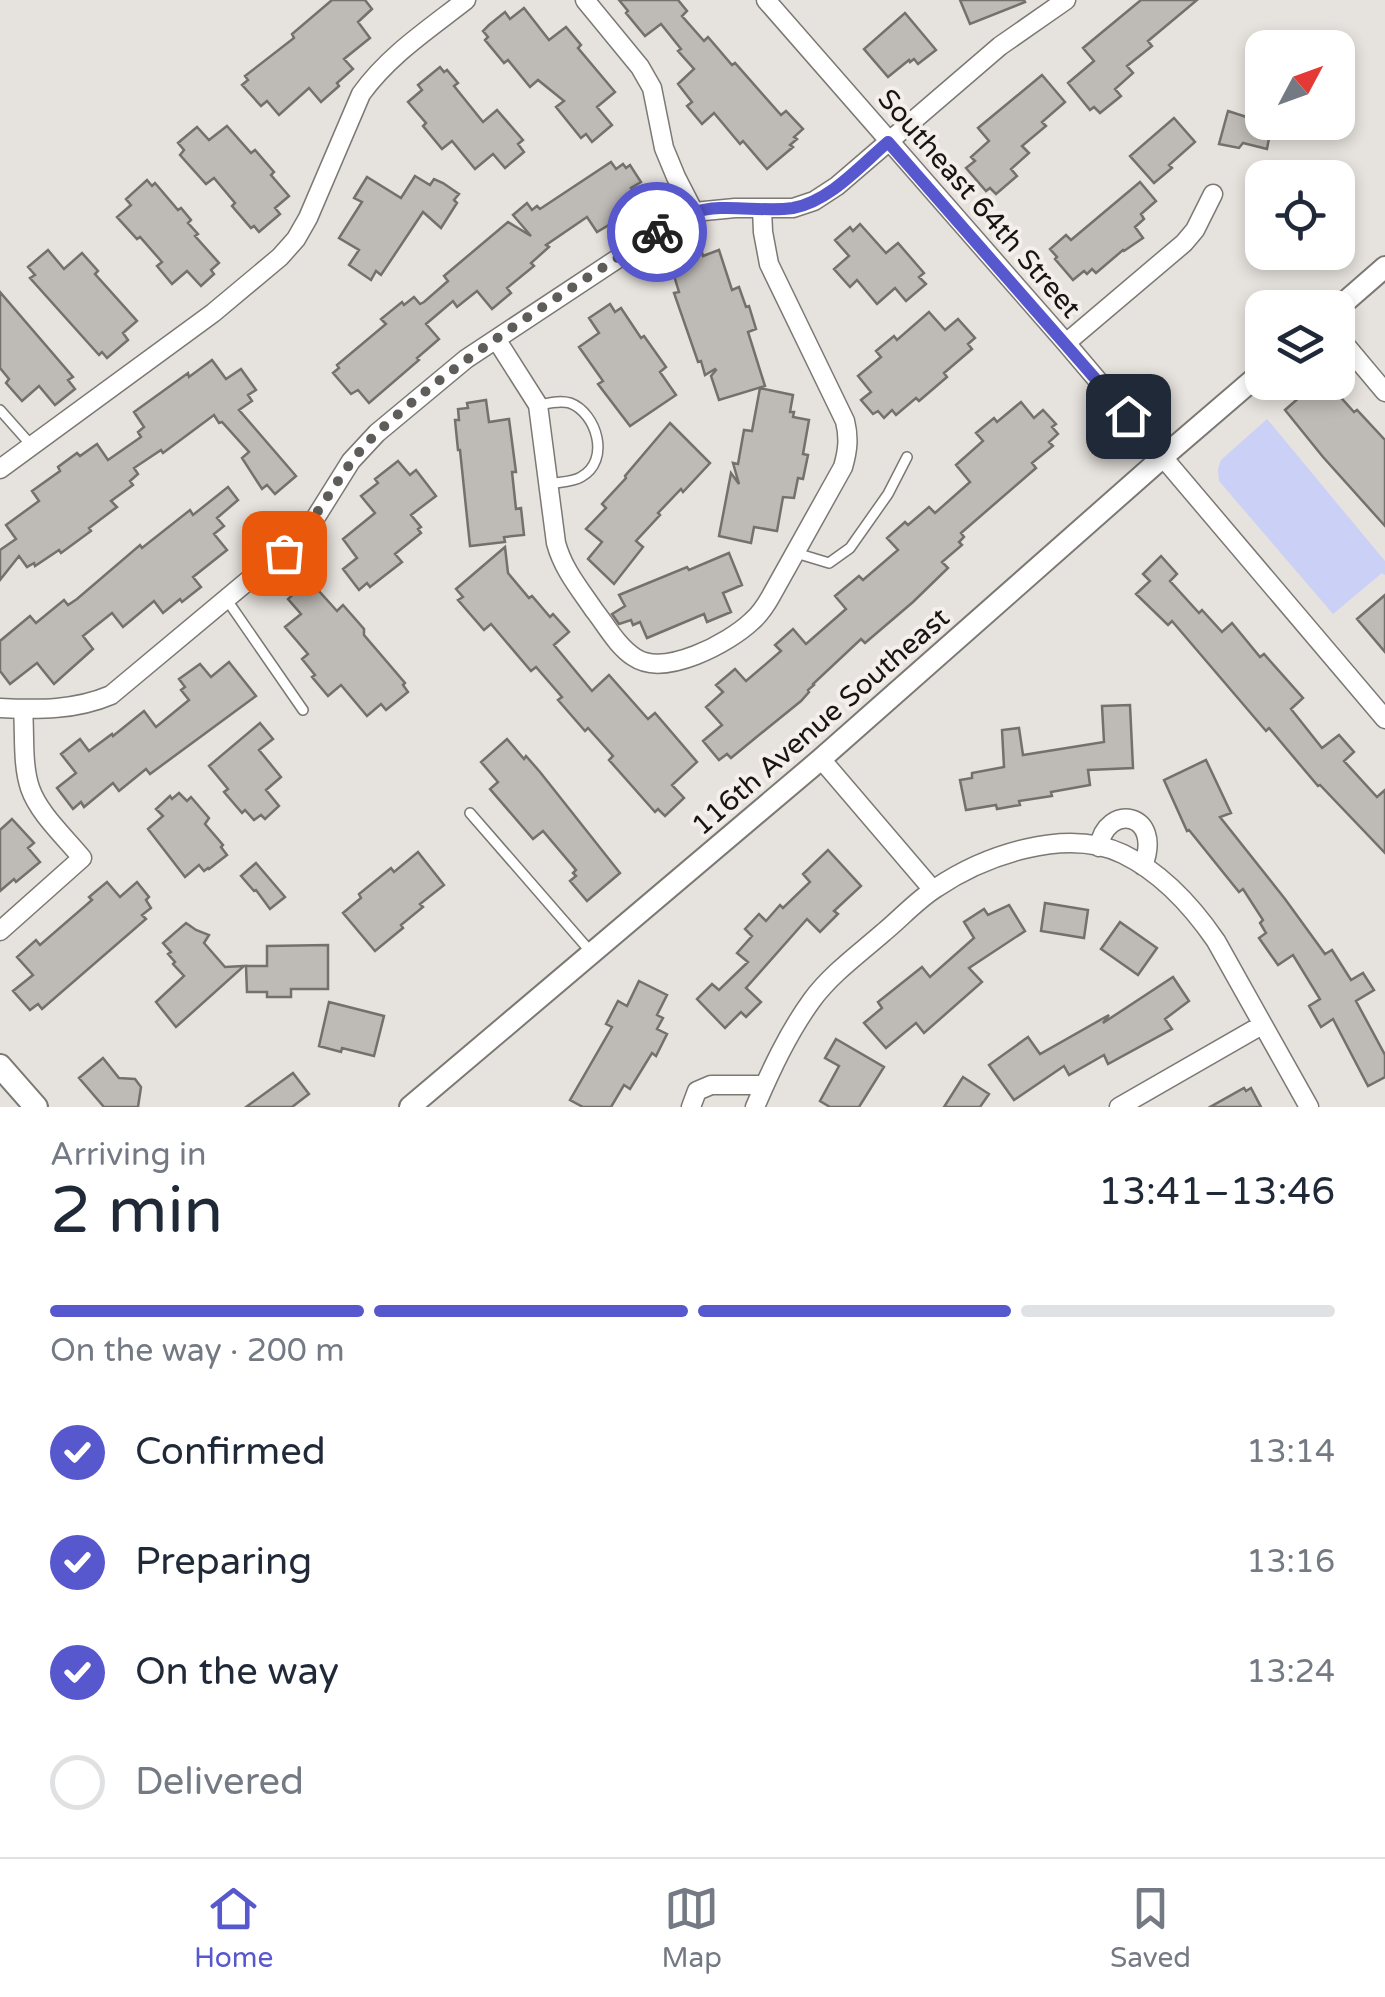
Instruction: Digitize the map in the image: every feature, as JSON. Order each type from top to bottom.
[{"type":"main road","points":[[0,1066],[36,1107]]},
{"type":"street","points":[[0,470],[212,313],[280,257],[308,218],[361,94],[374,76],[466,0]]},
{"type":"street","points":[[585,0],[640,67],[652,88],[664,148],[694,212]]},
{"type":"street","name":"Southeast 64th Street","points":[[766,0],[1066,342],[1385,719]]},
{"type":"street","points":[[0,708],[71,708],[112,695],[298,539],[377,433],[466,359],[694,212],[794,208],[814,201],[837,186],[1000,46],[1066,0]]},
{"type":"street","points":[[1066,342],[1184,242],[1212,194]]},
{"type":"street","points":[[496,339],[538,405],[560,560],[632,656],[646,664],[687,660],[749,624],[772,596],[847,454],[845,421],[769,264],[762,209]]},
{"type":"street","points":[[1355,293],[1385,267]]},
{"type":"street","points":[[1355,356],[1385,392]]},
{"type":"street","name":"116th Avenue Southeast","points":[[410,1107],[821,759],[1245,386]]},
{"type":"street","points":[[0,930],[82,858],[31,791],[23,710]]},
{"type":"street","points":[[821,759],[932,890]]},
{"type":"street","points":[[1099,847],[1100,837],[1110,823],[1126,819],[1141,825],[1149,838],[1143,866]]},
{"type":"street","points":[[755,1107],[783,1046],[816,995],[932,890],[996,856],[1032,846],[1068,844],[1120,852],[1180,895],[1216,941],[1310,1107]]},
{"type":"street","points":[[1119,1107],[1262,1025]]},
{"type":"street","points":[[691,1107],[697,1091],[711,1084],[764,1085]]},
{"type":"lane","points":[[538,405],[565,401],[588,414],[596,432],[597,454],[592,466],[582,477],[549,484]]},
{"type":"lane","points":[[0,410],[32,446]]},
{"type":"lane","points":[[796,552],[829,563],[850,548],[888,494],[907,457]]},
{"type":"lane","points":[[227,600],[303,710]]},
{"type":"lane","points":[[470,812],[592,953]]},
{"type":"shaded area","points":[[1267,419],[1385,561],[1385,575],[1382,573],[1333,614],[1219,481],[1221,460]]},
{"type":"building","points":[[332,0],[365,0],[372,9],[358,22],[370,38],[344,59],[353,69],[321,102],[309,88],[279,115],[267,101],[261,106],[242,85],[248,80],[245,76],[294,38],[292,34]]},
{"type":"building","points":[[619,0],[678,0],[687,11],[682,16],[704,41],[708,37],[781,115],[786,111],[803,129],[794,137],[797,139],[790,145],[793,147],[767,169],[714,113],[702,124],[687,106],[692,102],[678,84],[694,69],[678,51],[681,49],[661,24],[645,36]]},
{"type":"building","points":[[960,0],[1024,0],[1025,2],[970,24]]},
{"type":"building","points":[[1141,0],[1197,0],[1148,41],[1152,46],[1127,66],[1133,73],[1115,89],[1121,96],[1100,113],[1094,107],[1090,110],[1068,83],[1094,61],[1083,48]]},
{"type":"building","points":[[524,8],[549,40],[566,27],[581,45],[578,48],[615,92],[597,107],[612,125],[592,142],[586,134],[581,138],[556,107],[564,101],[538,80],[530,87],[485,40],[488,37],[483,31],[489,25],[505,12],[510,19]]},
{"type":"building","points":[[905,13],[936,50],[918,64],[909,60],[888,77],[864,49]]},
{"type":"building","points":[[440,67],[458,83],[454,86],[483,122],[497,110],[523,140],[518,144],[524,152],[505,168],[493,154],[475,169],[452,141],[442,149],[423,126],[426,123],[408,102],[422,90],[418,85]]},
{"type":"building","points":[[1042,75],[1065,102],[1042,122],[1046,126],[1022,146],[1029,153],[1011,169],[1017,176],[996,194],[990,188],[986,191],[966,168],[975,161],[971,157],[989,141],[978,128]]},
{"type":"building","points":[[1228,111],[1245,116],[1245,140],[1269,140],[1267,149],[1243,143],[1239,148],[1219,144]]},
{"type":"building","points":[[1174,118],[1195,142],[1154,183],[1130,156]]},
{"type":"building","points":[[227,126],[251,153],[255,150],[289,196],[275,208],[280,214],[259,232],[232,206],[235,203],[214,178],[206,184],[180,155],[184,150],[178,143],[197,127],[209,140]]},
{"type":"building","points":[[611,162],[616,169],[630,165],[641,182],[631,188],[642,205],[597,232],[587,217],[546,245],[549,247],[531,263],[534,266],[507,288],[511,293],[492,309],[477,291],[457,307],[453,301],[426,324],[439,339],[369,403],[358,390],[351,394],[333,373],[339,368],[337,365],[386,324],[381,319],[414,297],[420,304],[424,302],[448,281],[444,276],[508,222],[531,236],[513,215],[527,203],[532,210],[537,206],[540,209]]},
{"type":"building","points":[[415,176],[430,185],[434,179],[443,183],[459,194],[454,200],[457,203],[441,228],[423,212],[381,275],[376,271],[371,280],[349,265],[359,250],[339,238],[362,202],[354,198],[367,177],[401,198]]},
{"type":"building","points":[[147,180],[152,186],[155,183],[178,210],[181,208],[198,234],[195,236],[219,263],[201,286],[187,271],[172,284],[157,266],[162,262],[117,217],[131,205],[126,199]]},
{"type":"building","points":[[1140,182],[1156,201],[1141,214],[1144,219],[1135,227],[1143,238],[1096,273],[1092,269],[1087,274],[1084,271],[1073,280],[1050,249],[1066,235],[1071,240]]},
{"type":"building","points":[[860,224],[886,253],[898,243],[924,273],[919,277],[926,284],[906,301],[895,288],[877,304],[857,280],[850,287],[834,269],[849,256],[835,240]]},
{"type":"building","points":[[701,248],[703,256],[719,250],[732,290],[739,287],[746,307],[749,306],[756,329],[748,332],[765,386],[719,400],[711,376],[716,370],[705,375],[674,293],[679,292],[671,266],[675,265],[673,257]]},
{"type":"building","points":[[48,250],[64,269],[82,253],[98,271],[95,274],[137,321],[123,333],[128,340],[107,358],[102,352],[99,355],[30,278],[35,275],[28,267]]},
{"type":"building","points":[[0,292],[73,377],[68,380],[75,389],[55,405],[39,386],[22,401],[6,383],[9,379],[0,368]]},
{"type":"building","points":[[610,304],[615,312],[621,308],[641,338],[644,336],[666,367],[660,372],[676,395],[630,426],[598,384],[603,381],[579,347],[599,333],[589,318]]},
{"type":"building","points":[[929,312],[945,330],[958,319],[975,338],[968,344],[972,349],[919,401],[916,398],[896,415],[892,410],[884,418],[878,411],[873,414],[861,400],[871,392],[858,376],[881,357],[876,351],[894,336],[897,340]]},
{"type":"building","points":[[212,360],[226,379],[241,369],[256,390],[248,395],[252,401],[239,410],[296,476],[275,494],[267,485],[262,489],[242,458],[249,452],[214,415],[163,453],[161,450],[134,468],[138,474],[130,481],[133,485],[111,501],[117,507],[89,528],[91,531],[35,566],[34,563],[27,567],[19,556],[0,580],[0,550],[16,539],[6,525],[39,501],[32,491],[77,453],[80,456],[97,444],[108,460],[141,437],[138,432],[144,427],[134,412]]},
{"type":"building","points":[[760,388],[793,395],[793,417],[809,420],[803,454],[808,455],[794,498],[783,497],[777,531],[754,527],[751,543],[719,536],[731,473],[739,484],[733,463],[738,464],[744,430],[752,431]]},
{"type":"building","points":[[486,400],[489,422],[509,419],[516,509],[521,508],[524,535],[504,537],[505,542],[470,546],[455,420],[459,420],[458,409],[468,408],[467,403]]},
{"type":"building","points":[[1296,400],[1343,400],[1385,440],[1385,526],[1323,457],[1285,410]]},
{"type":"building","points":[[1021,402],[1034,418],[1043,410],[1056,424],[1052,427],[1058,434],[1049,442],[1053,446],[1032,463],[1036,468],[961,533],[962,545],[942,562],[948,568],[913,602],[865,643],[861,639],[813,684],[801,701],[731,758],[727,754],[719,760],[703,741],[722,725],[706,707],[723,692],[716,685],[735,669],[746,681],[781,651],[775,645],[793,629],[806,644],[846,609],[835,596],[859,576],[863,580],[898,550],[887,538],[905,522],[908,525],[929,507],[935,513],[970,482],[956,465],[983,441],[976,433]]},
{"type":"building","points":[[670,423],[710,463],[658,513],[636,541],[643,547],[614,584],[588,559],[602,542],[586,529]]},
{"type":"building","points":[[398,461],[410,475],[416,470],[436,496],[411,515],[421,533],[395,554],[402,562],[370,587],[367,583],[359,590],[343,569],[357,558],[343,539],[375,513],[361,496]]},
{"type":"building","points":[[228,487],[238,500],[217,518],[224,526],[214,534],[227,550],[193,577],[201,587],[163,613],[154,601],[123,627],[112,613],[83,636],[93,649],[54,684],[37,663],[10,684],[0,671],[0,641],[30,616],[36,623],[64,600],[68,605],[77,599],[140,545],[142,548],[190,510],[193,515]]},
{"type":"building","points":[[505,547],[508,573],[529,598],[532,596],[569,632],[554,645],[592,691],[609,675],[648,719],[655,713],[697,762],[672,785],[684,798],[665,816],[658,809],[655,812],[609,760],[613,756],[558,700],[562,697],[536,667],[531,671],[491,624],[484,630],[458,600],[463,597],[456,589]]},
{"type":"building","points":[[729,553],[742,585],[723,593],[731,612],[707,622],[704,614],[647,638],[640,622],[619,624],[612,614],[625,606],[619,595]]},
{"type":"building","points":[[1161,556],[1177,574],[1170,581],[1199,613],[1202,610],[1222,632],[1232,623],[1260,657],[1264,654],[1303,698],[1291,709],[1322,748],[1339,735],[1354,752],[1344,761],[1377,797],[1385,790],[1385,853],[1318,786],[1269,728],[1266,731],[1172,621],[1168,625],[1136,594],[1150,581],[1143,574]]},
{"type":"building","points":[[309,580],[337,611],[343,605],[405,683],[408,692],[386,710],[381,704],[367,716],[341,685],[328,696],[312,677],[315,675],[302,659],[308,654],[285,627],[301,614],[288,599]]},
{"type":"building","points":[[1385,595],[1385,652],[1357,619]]},
{"type":"building","points":[[229,662],[256,696],[150,774],[146,769],[119,791],[113,783],[84,807],[81,802],[73,809],[57,788],[76,773],[61,754],[80,739],[89,751],[144,711],[156,727],[189,700],[179,679],[200,664],[211,677]]},
{"type":"building","points":[[1130,705],[1133,768],[1088,770],[1090,785],[1019,801],[1020,805],[966,810],[960,780],[972,778],[972,773],[1004,767],[1002,730],[1019,728],[1023,755],[1104,742],[1102,706]]},
{"type":"building","points":[[260,723],[273,739],[259,750],[281,777],[266,790],[279,806],[265,819],[261,815],[254,820],[245,810],[242,813],[224,792],[228,789],[209,766]]},
{"type":"building","points":[[507,739],[540,772],[620,873],[587,901],[570,881],[576,870],[543,831],[533,839],[490,789],[498,782],[481,762]]},
{"type":"building","points":[[1206,760],[1231,813],[1220,817],[1325,954],[1332,950],[1351,980],[1363,973],[1374,990],[1356,1001],[1385,1055],[1385,1077],[1368,1086],[1333,1019],[1321,1027],[1309,1006],[1320,999],[1293,955],[1278,965],[1259,938],[1266,933],[1260,923],[1263,920],[1243,889],[1239,892],[1187,831],[1164,780]]},
{"type":"building","points":[[179,793],[187,801],[191,797],[209,818],[205,824],[227,855],[204,871],[199,865],[185,877],[148,829],[163,816],[156,809]]},
{"type":"building","points":[[12,819],[34,843],[28,848],[40,862],[0,891],[0,830]]},
{"type":"building","points":[[828,850],[861,886],[834,911],[838,914],[820,932],[807,919],[746,988],[761,1002],[746,1017],[741,1012],[725,1028],[697,999],[712,984],[719,990],[748,962],[737,953],[752,936],[745,929],[759,914],[766,921],[780,905],[783,908],[810,882],[803,874]]},
{"type":"building","points":[[418,852],[444,885],[375,951],[343,913],[361,898],[359,894]]},
{"type":"building","points":[[256,863],[285,897],[270,909],[241,876]]},
{"type":"building","points":[[107,882],[120,897],[137,882],[149,897],[146,900],[151,908],[142,915],[146,919],[42,1009],[38,1004],[30,1010],[13,991],[33,975],[17,957],[36,940],[40,945]]},
{"type":"building","points":[[1045,903],[1088,910],[1084,938],[1041,931]]},
{"type":"building","points":[[1009,905],[1025,931],[969,968],[982,982],[924,1033],[916,1023],[886,1048],[864,1023],[882,1008],[878,1002],[922,967],[930,977],[974,938],[964,922],[984,909],[988,915]]},
{"type":"building","points":[[1120,922],[1157,948],[1138,975],[1101,949]]},
{"type":"building","points":[[186,923],[209,935],[204,943],[225,967],[244,966],[176,1027],[156,1002],[184,976],[163,943]]},
{"type":"building","points":[[328,945],[328,989],[291,989],[291,997],[247,992],[246,966],[267,966],[267,946]]},
{"type":"building","points":[[1173,977],[1189,1001],[1165,1019],[1172,1029],[1108,1064],[1104,1055],[1069,1075],[1064,1066],[1014,1100],[989,1065],[1028,1037],[1040,1054],[1109,1015],[1103,1023]]},
{"type":"building","points":[[639,981],[667,995],[657,1015],[663,1018],[657,1029],[667,1034],[656,1056],[652,1053],[630,1089],[624,1085],[611,1107],[583,1107],[570,1100],[612,1027],[606,1024],[618,1001],[627,1006]]},
{"type":"building","points":[[329,1002],[384,1016],[374,1056],[319,1046]]},
{"type":"building","points":[[836,1039],[884,1067],[859,1107],[830,1107],[820,1101],[839,1066],[825,1058]]},
{"type":"building","points":[[103,1058],[119,1078],[135,1079],[141,1087],[138,1107],[104,1107],[79,1078]]},
{"type":"building","points":[[293,1073],[309,1094],[292,1107],[246,1107]]},
{"type":"building","points":[[963,1077],[989,1094],[980,1107],[944,1107]]},
{"type":"building","points":[[1251,1088],[1261,1107],[1210,1107]]},
{"type":"way so far","points":[[284,553],[316,517],[362,448],[377,433],[466,359],[657,232]]},
{"type":"route","points":[[657,232],[694,212],[794,208],[814,201],[888,142],[1128,416]]}]
